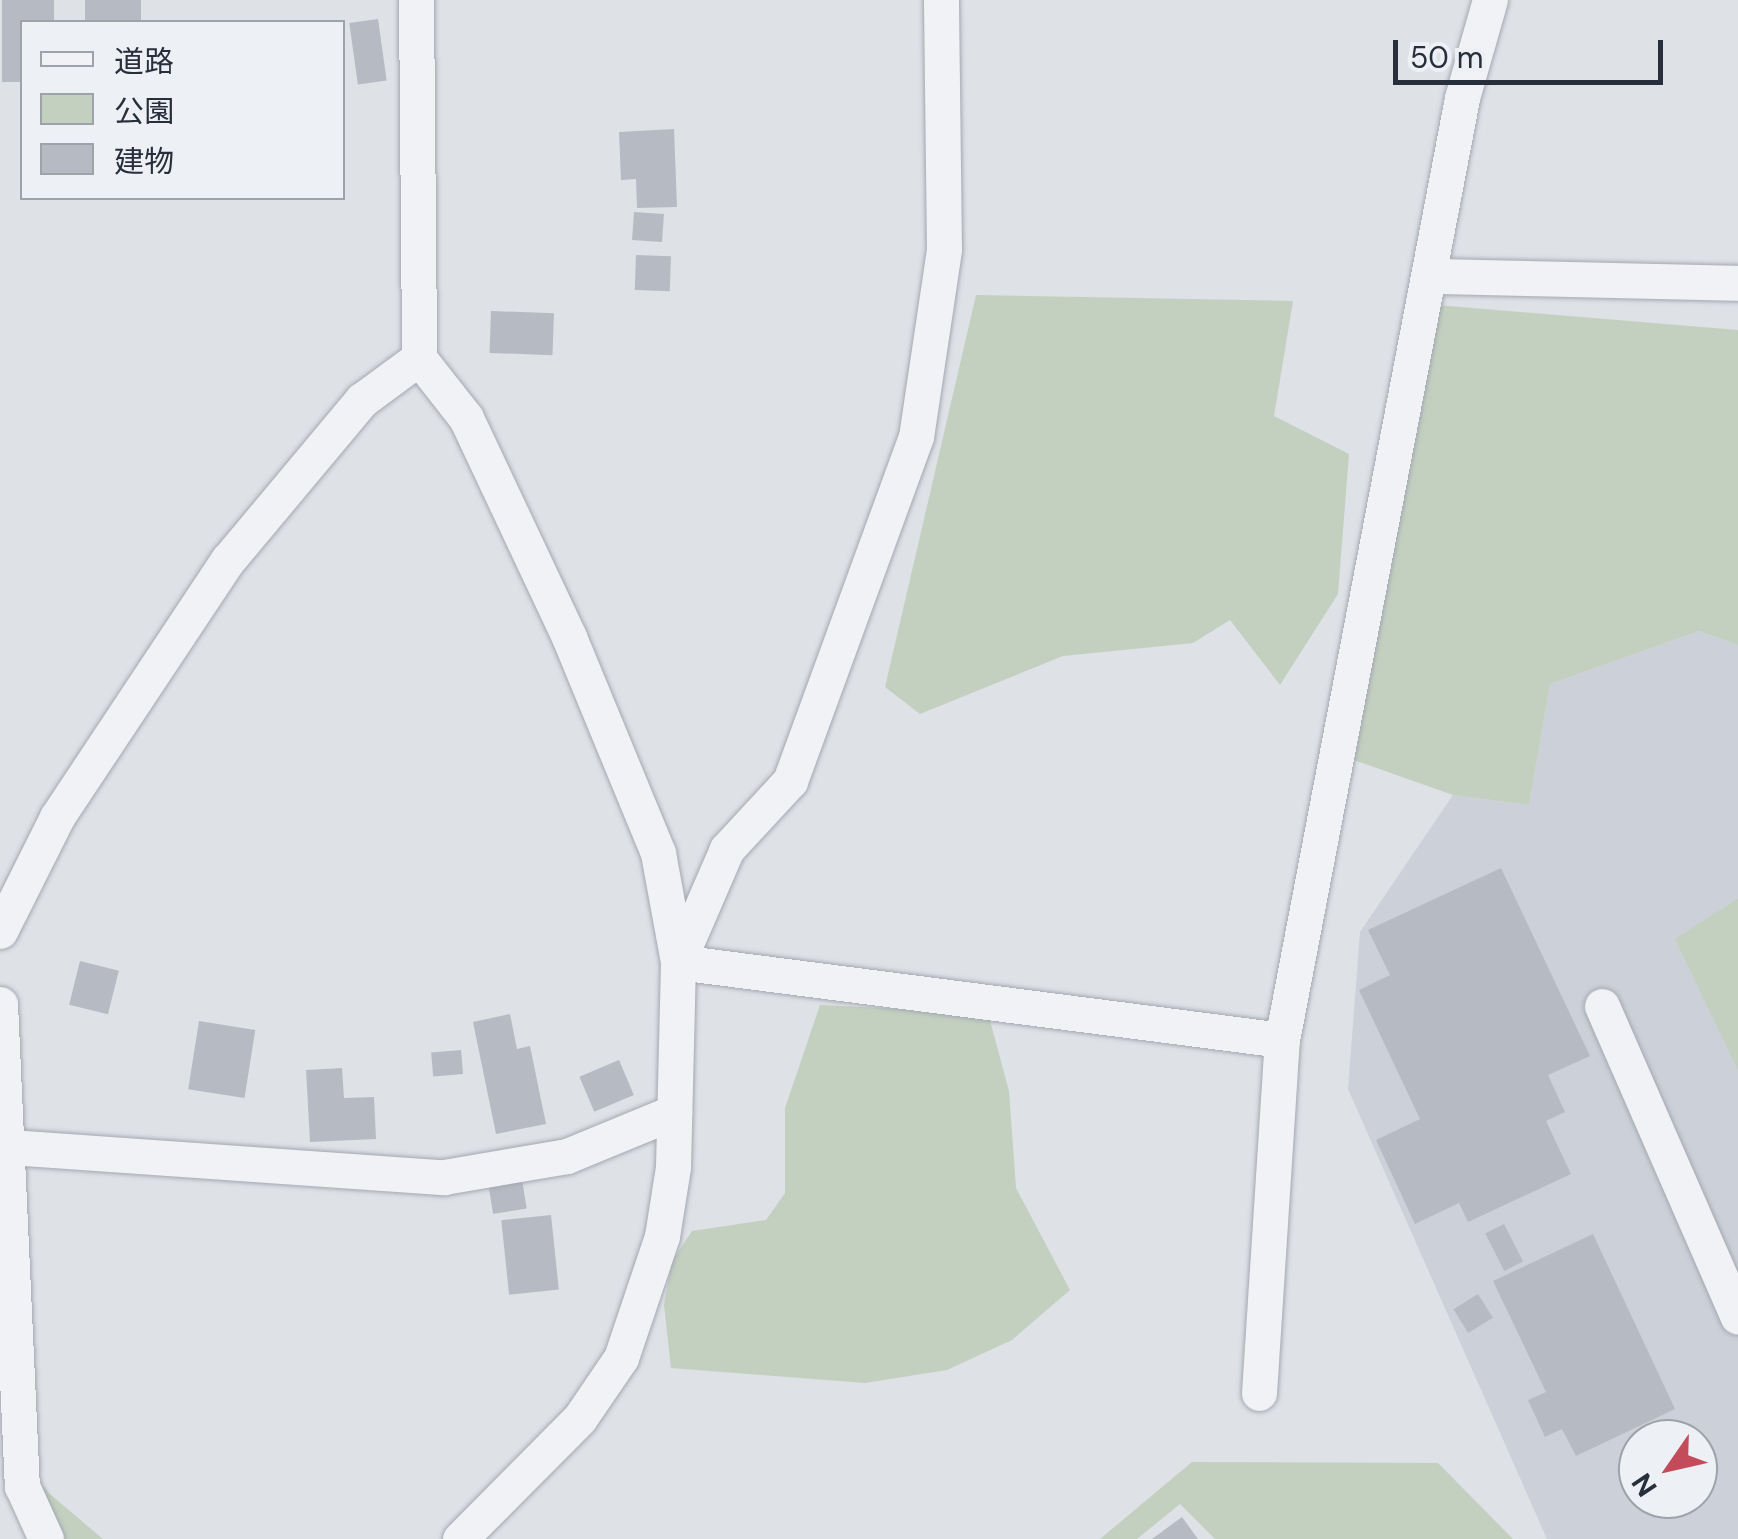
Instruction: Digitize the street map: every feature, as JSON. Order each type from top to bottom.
[{"type":"street","points":[[416,0],[420,358],[466,418],[568,637],[658,853],[678,962],[674,1112],[662,1236],[621,1358],[580,1418],[460,1539]]},
{"type":"street","points":[[678,962],[726,849],[790,781],[916,436],[944,249],[941,0]]},
{"type":"street","points":[[1259,1394],[1282,1040],[1434,276],[1462,98],[1490,0]]},
{"type":"street","points":[[1434,276],[1738,283]]},
{"type":"street","points":[[0,931],[57,817],[228,560],[362,400],[420,358]]},
{"type":"street","points":[[678,962],[1282,1040]]},
{"type":"street","points":[[0,1004],[10,1147],[22,1486],[46,1539]]},
{"type":"street","points":[[1602,1006],[1738,1316]]},
{"type":"street","points":[[10,1147],[444,1178],[567,1156],[674,1112]]},
{"type":"shaded area","points":[[1699,631],[1738,645],[1738,898],[1676,939],[1738,1071],[1738,1539],[1547,1539],[1348,1089],[1360,932],[1453,795],[1529,805],[1550,684]]},
{"type":"green space","points":[[976,295],[1293,301],[1274,416],[1349,454],[1338,594],[1280,685],[1230,620],[1193,643],[1063,656],[920,714],[885,687]]},
{"type":"green space","points":[[1437,305],[1738,330],[1738,645],[1699,631],[1550,684],[1529,805],[1453,795],[1354,760]]},
{"type":"green space","points":[[1738,898],[1738,1071],[1675,939]]},
{"type":"green space","points":[[820,1005],[988,1013],[1009,1091],[1016,1188],[1070,1290],[1012,1340],[947,1370],[865,1383],[671,1368],[664,1305],[672,1261],[692,1231],[766,1220],[785,1193],[785,1108]]},
{"type":"green space","points":[[1192,1462],[1438,1463],[1513,1539],[1215,1539],[1180,1504],[1137,1539],[1100,1539]]},
{"type":"green space","points":[[39,1481],[51,1495],[103,1539],[63,1539]]},
{"type":"building","points":[[2,0],[54,0],[54,20],[20,20],[20,82],[2,82]]},
{"type":"building","points":[[85,0],[141,0],[141,20],[85,20]]},
{"type":"building","points":[[378,19],[387,80],[358,84],[349,23]]},
{"type":"building","points":[[674,129],[677,207],[637,208],[636,179],[621,180],[619,132]]},
{"type":"building","points":[[634,212],[664,214],[662,242],[632,240]]},
{"type":"building","points":[[636,255],[671,256],[670,291],[635,290]]},
{"type":"building","points":[[491,311],[554,313],[552,355],[490,353]]},
{"type":"building","points":[[1501,868],[1590,1056],[1548,1075],[1565,1112],[1546,1121],[1571,1174],[1468,1222],[1459,1203],[1415,1224],[1376,1140],[1420,1119],[1359,990],[1390,975],[1368,930]]},
{"type":"building","points":[[80,961],[119,971],[108,1014],[69,1005]]},
{"type":"building","points":[[510,1014],[517,1049],[530,1046],[546,1124],[496,1134],[473,1022]]},
{"type":"building","points":[[199,1021],[255,1030],[245,1098],[188,1089]]},
{"type":"building","points":[[461,1050],[463,1074],[433,1077],[431,1053]]},
{"type":"building","points":[[619,1060],[634,1095],[594,1112],[579,1077]]},
{"type":"building","points":[[342,1068],[344,1098],[374,1097],[376,1139],[310,1142],[306,1070]]},
{"type":"building","points":[[521,1173],[527,1209],[493,1214],[487,1178]]},
{"type":"building","points":[[551,1215],[559,1290],[509,1295],[501,1220]]},
{"type":"building","points":[[1504,1224],[1523,1261],[1504,1271],[1485,1234]]},
{"type":"building","points":[[1593,1234],[1675,1409],[1654,1419],[1618,1419],[1618,1436],[1576,1456],[1562,1429],[1545,1437],[1528,1400],[1546,1392],[1493,1281]]},
{"type":"building","points":[[1478,1294],[1493,1318],[1468,1333],[1453,1309]]},
{"type":"building","points":[[1182,1517],[1198,1539],[1152,1539]]}]
